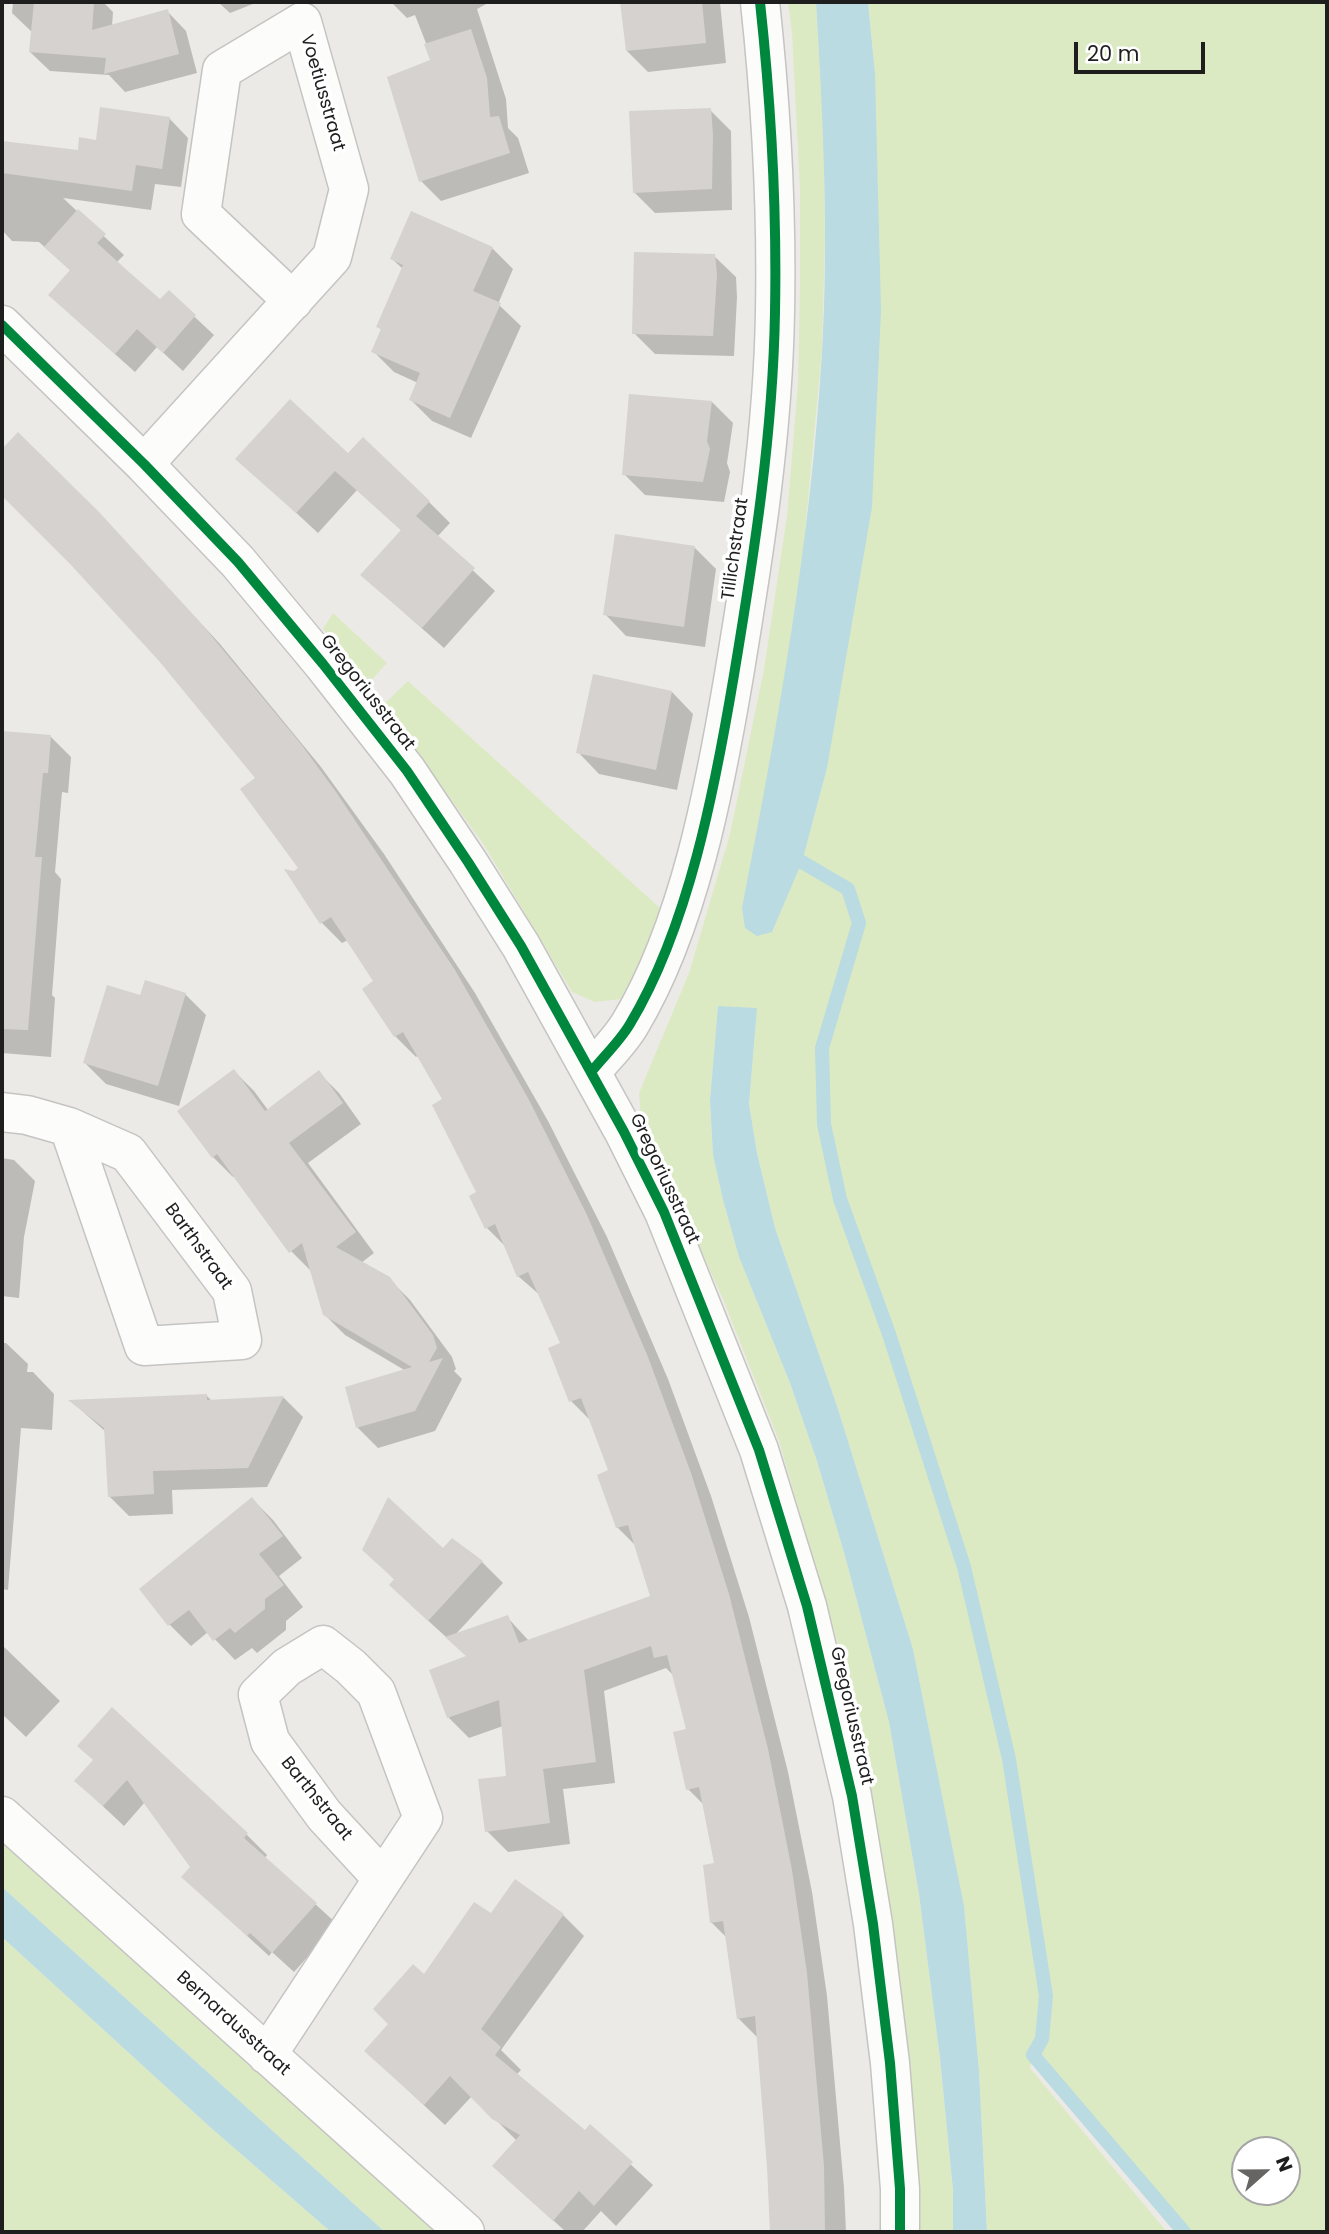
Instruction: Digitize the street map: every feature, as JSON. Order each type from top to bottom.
[{"type":"street","name":"Tillichstraat","points":[[592,1071],[629,1026],[660,969],[685,895],[724,735],[752,569],[763,485],[775,313],[773,182],[760,2]]},
{"type":"street","name":"Voetiusstraat","points":[[144,464],[293,301],[332,257],[349,189],[302,22],[222,70],[201,214],[293,301]]},
{"type":"street","name":"Gregoriusstraat","points":[[2,325],[144,464],[238,562],[407,771],[521,946],[592,1071],[664,1212],[759,1450],[807,1606],[852,1796],[873,1924],[890,2063],[900,2189],[900,2232]]},
{"type":"street","name":"Barthstraat","points":[[2,1112],[27,1115],[69,1127],[128,1153],[232,1291],[242,1340],[144,1346],[69,1127]]},
{"type":"street","name":"Barthstraat","points":[[267,2054],[383,1879],[423,1818],[376,1692],[351,1667],[323,1645],[287,1667],[258,1695],[270,1741],[324,1815],[383,1879]]},
{"type":"street","name":"Bernardusstraat","points":[[2,1816],[465,2232]]},
{"type":"green space","points":[[788,2],[816,2],[824,129],[822,351],[803,554],[778,721],[772,932],[802,862],[827,768],[875,74],[868,2],[1327,2],[1327,2232],[1184,2232],[1033,2055],[1030,2068],[1167,2232],[987,2232],[979,2071],[964,1907],[913,1649],[837,1406],[775,1228],[757,1153],[749,1104],[757,1008],[718,1007],[710,1100],[713,1155],[723,1200],[739,1257],[790,1383],[817,1461],[845,1556],[889,1722],[919,1894],[940,2058],[953,2190],[953,2232],[920,2232],[901,1984],[872,1808],[842,1659],[779,1441],[723,1299],[641,1120],[639,1093],[689,973],[730,834],[764,669],[787,516],[798,383],[800,191]]},
{"type":"green space","points":[[333,613],[387,663],[368,684],[323,629]]},
{"type":"green space","points":[[408,681],[668,915],[629,998],[595,1002],[572,992],[484,845],[383,705]]},
{"type":"green space","points":[[2,1841],[439,2232],[385,2232],[2,1887]]},
{"type":"green space","points":[[2,1937],[210,2127],[331,2232],[2,2232]]},
{"type":"water","points":[[816,2],[868,2],[875,74],[881,311],[872,507],[827,768],[802,862],[772,932],[757,936],[745,928],[742,908],[768,770],[801,562],[822,352],[825,220]]},
{"type":"water","points":[[718,1006],[757,1008],[749,1104],[757,1153],[775,1228],[837,1406],[913,1649],[964,1906],[979,2071],[987,2232],[953,2232],[953,2190],[940,2058],[919,1894],[889,1722],[817,1461],[790,1383],[739,1257],[713,1155],[710,1100]]},
{"type":"water","points":[[2,1887],[385,2232],[331,2232],[210,2127],[2,1937]]},
{"type":"building","points":[[34,2],[94,2],[92,30],[168,9],[179,54],[104,74],[106,58],[29,52]]},
{"type":"building","points":[[620,2],[702,2],[706,43],[626,51]]},
{"type":"building","points":[[471,29],[487,78],[490,117],[499,116],[510,153],[419,182],[387,77],[430,60],[424,44]]},
{"type":"building","points":[[100,107],[170,117],[162,169],[136,165],[132,191],[2,173],[2,141],[78,150],[79,137],[96,140]]},
{"type":"building","points":[[711,108],[712,189],[633,193],[629,111]]},
{"type":"building","points":[[78,209],[106,234],[97,243],[129,272],[160,299],[169,290],[196,315],[163,353],[137,329],[115,354],[48,295],[70,270],[44,247]]},
{"type":"building","points":[[411,211],[493,247],[473,291],[501,303],[450,418],[409,400],[420,373],[371,352],[381,329],[376,327],[403,265],[390,259]]},
{"type":"building","points":[[634,252],[715,254],[717,275],[713,336],[632,334]]},
{"type":"building","points":[[629,394],[712,401],[707,441],[710,449],[703,482],[622,475]]},
{"type":"building","points":[[290,399],[348,453],[363,437],[430,501],[416,516],[475,568],[422,628],[360,575],[401,530],[335,471],[296,513],[235,459]]},
{"type":"building","points":[[18,432],[99,512],[199,621],[301,744],[336,792],[455,970],[528,1098],[587,1215],[648,1357],[691,1473],[729,1594],[768,1749],[792,1870],[807,1973],[824,2166],[825,2232],[770,2232],[755,2016],[737,2019],[723,1921],[710,1923],[703,1865],[714,1863],[699,1787],[686,1790],[673,1732],[686,1729],[667,1655],[654,1658],[651,1646],[584,1670],[596,1762],[543,1769],[550,1823],[485,1832],[478,1779],[506,1776],[499,1700],[447,1718],[429,1670],[466,1656],[445,1637],[508,1615],[519,1643],[650,1596],[628,1525],[616,1528],[597,1475],[608,1470],[581,1398],[569,1402],[548,1348],[560,1343],[528,1272],[517,1277],[495,1224],[485,1229],[469,1196],[476,1192],[432,1105],[442,1099],[403,1032],[394,1037],[362,989],[373,981],[331,917],[320,924],[284,869],[294,871],[298,868],[240,789],[255,778],[159,661],[71,565],[2,496],[2,449]]},
{"type":"building","points":[[615,534],[695,546],[684,627],[603,615]]},
{"type":"building","points":[[593,674],[672,691],[656,770],[576,753]]},
{"type":"building","points":[[2,731],[51,735],[48,773],[43,773],[35,857],[42,857],[28,1030],[2,1029]]},
{"type":"building","points":[[145,980],[186,993],[158,1086],[83,1063],[107,985],[140,995]]},
{"type":"building","points":[[234,1069],[265,1111],[319,1070],[343,1103],[289,1143],[356,1232],[336,1247],[390,1277],[433,1335],[437,1348],[429,1362],[443,1358],[415,1411],[356,1428],[345,1387],[412,1367],[323,1315],[302,1243],[289,1253],[217,1154],[212,1158],[177,1111]]},
{"type":"building","points":[[207,1394],[207,1400],[284,1396],[248,1468],[153,1471],[154,1494],[108,1497],[104,1428],[68,1400]]},
{"type":"building","points":[[252,1497],[283,1536],[259,1554],[284,1585],[265,1599],[265,1609],[235,1633],[230,1628],[213,1641],[189,1610],[168,1626],[139,1589]]},
{"type":"building","points":[[388,1497],[443,1548],[452,1538],[483,1561],[428,1621],[389,1585],[394,1579],[362,1550]]},
{"type":"building","points":[[112,1707],[248,1833],[244,1838],[317,1903],[272,1953],[250,1933],[247,1936],[181,1877],[190,1867],[127,1780],[103,1806],[74,1781],[93,1760],[77,1746]]},
{"type":"building","points":[[515,1879],[564,1914],[481,2029],[501,2047],[495,2055],[585,2130],[590,2124],[633,2162],[594,2206],[579,2191],[553,2221],[492,2166],[520,2135],[492,2119],[450,2076],[424,2105],[364,2051],[388,2024],[373,2009],[413,1964],[424,1974],[474,1902],[491,1913]]},
{"type":"waterway","points":[[802,862],[848,889],[859,923],[822,1048],[824,1124],[840,1199],[889,1334],[964,1567],[1009,1759],[1046,1996],[1042,2039],[1033,2055],[1184,2232]]},
{"type":"cycle path","points":[[592,1071],[630,1024],[651,986],[684,900],[718,763],[749,585],[771,403],[775,312],[772,157],[760,2]]},
{"type":"cycle path","points":[[2,325],[144,464],[238,562],[407,771],[521,946],[624,1132],[664,1212],[759,1450],[807,1606],[852,1796],[873,1924],[890,2063],[900,2189],[900,2232]]}]
